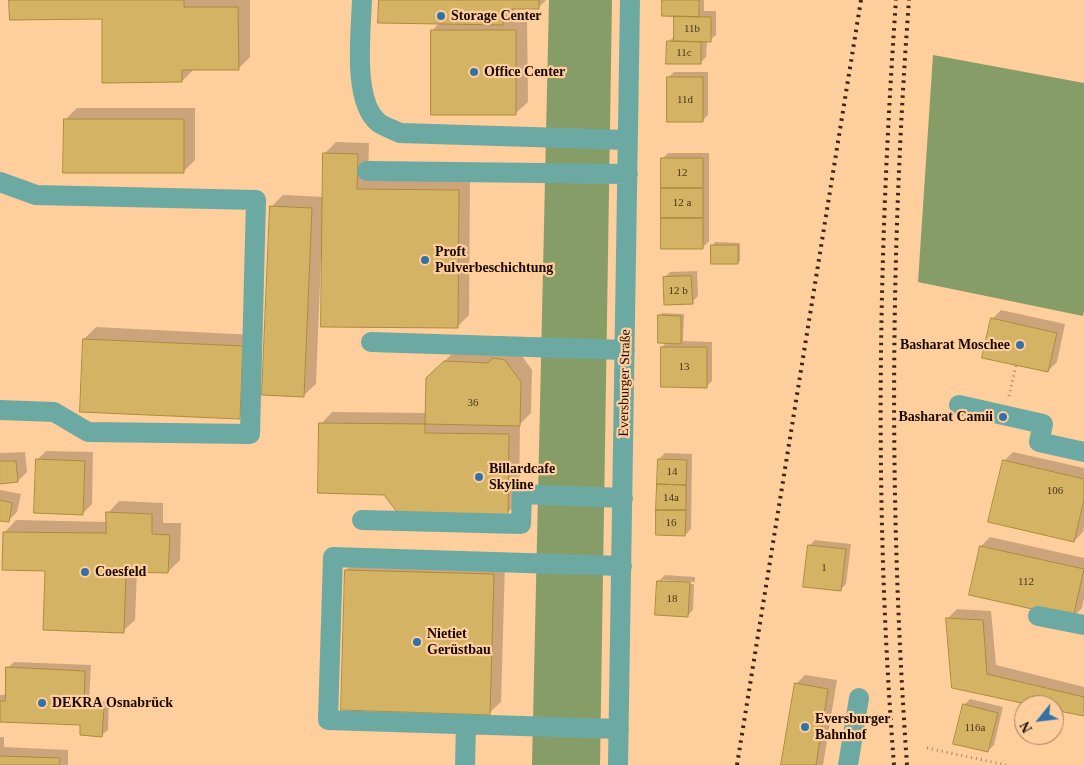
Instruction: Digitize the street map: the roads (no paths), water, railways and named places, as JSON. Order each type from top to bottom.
[{"type":"street","points":[[362,0],[361,81],[364,103],[379,123],[400,133],[628,140]]},
{"type":"street","name":"Eversburger Straße","points":[[618,765],[630,0]]},
{"type":"street","points":[[367,171],[628,174]]},
{"type":"street","points":[[0,182],[36,195],[256,200],[250,434],[88,432],[54,412],[0,410]]},
{"type":"street","points":[[371,342],[625,350]]},
{"type":"street","points":[[959,405],[1043,424],[1039,442],[1084,452]]},
{"type":"street","points":[[362,520],[521,524],[522,494],[623,498]]},
{"type":"street","points":[[619,729],[328,720],[334,557],[622,566]]},
{"type":"street","points":[[1038,616],[1084,625]]},
{"type":"street","points":[[848,765],[859,698]]},
{"type":"street","points":[[465,765],[466,724]]},
{"type":"railway","points":[[737,765],[861,0]]},
{"type":"railway","points":[[894,765],[883,574],[881,382],[885,191],[896,0]]},
{"type":"railway","points":[[907,765],[897,574],[894,382],[898,191],[909,0]]},
{"type":"place","name":"Storage Center","points":[[441,16]]},
{"type":"place","name":"Office Center","points":[[474,72]]},
{"type":"place","name":"Proft Pulverbeschichtung","points":[[425,260]]},
{"type":"place","name":"Basharat Moschee","points":[[1020,345]]},
{"type":"place","name":"Basharat Camii","points":[[1003,417]]},
{"type":"place","name":"Billardcafe Skyline","points":[[479,477]]},
{"type":"place","name":"Coesfeld","points":[[85,572]]},
{"type":"place","name":"Nietiet Gerüstbau","points":[[417,642]]},
{"type":"place","name":"DEKRA Osnabrück","points":[[42,703]]},
{"type":"place","name":"Eversburger Bahnhof","points":[[805,727]]}]
